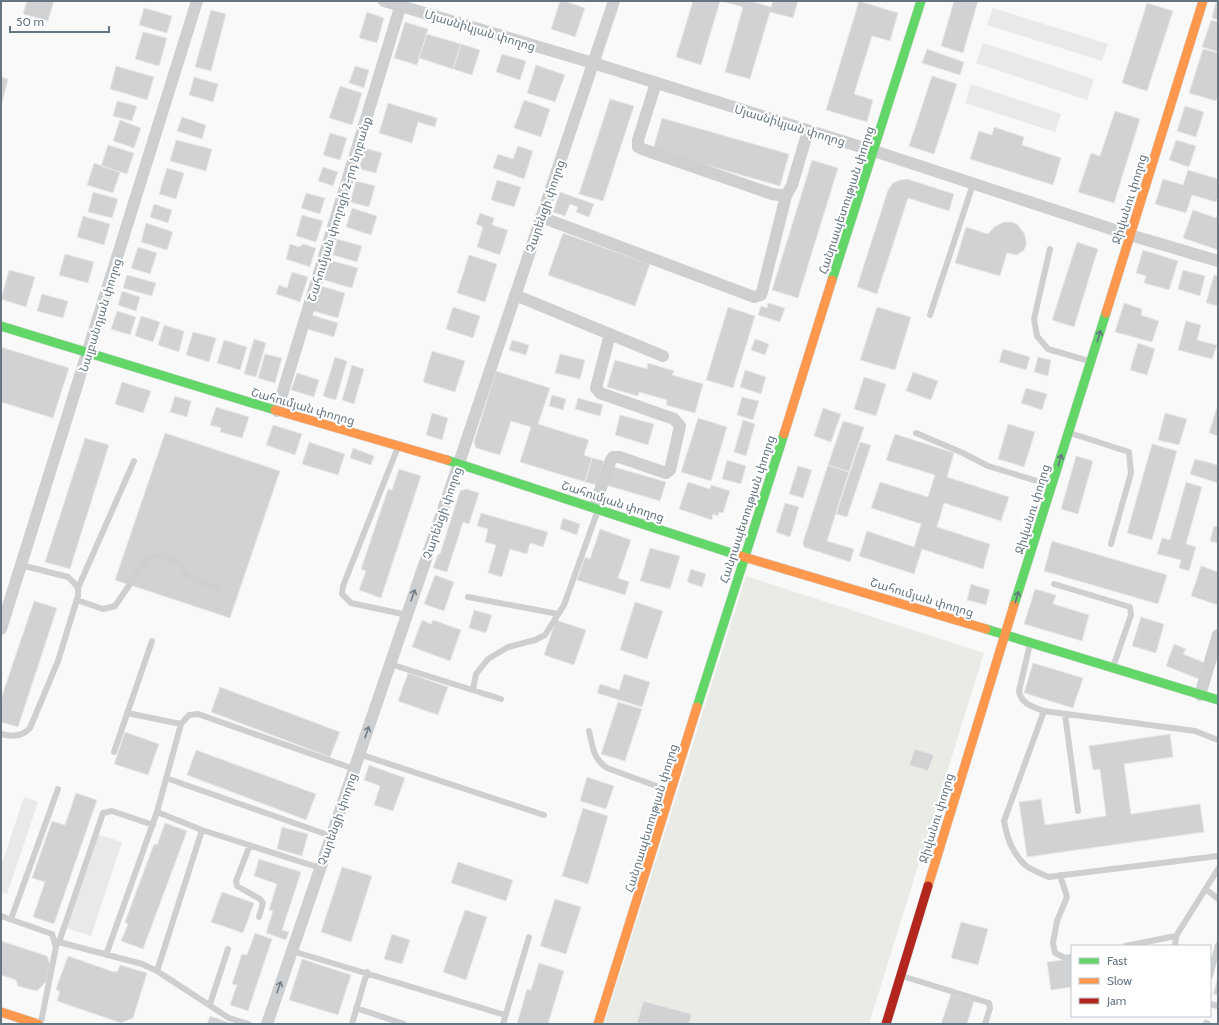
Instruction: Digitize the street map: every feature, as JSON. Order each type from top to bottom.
[{"type":"main road","name":"Հանրապետության փողոց","points":[[598,1024],[921,1]]},
{"type":"main road","name":"Ջիվանու փողոց","points":[[886,1024],[1005,635],[1203,1]]},
{"type":"main road","name":"Շահումյան փողոց","points":[[1,326],[278,411],[459,463],[745,556],[1218,700]]},
{"type":"main road","points":[[1,1012],[39,1024]]},
{"type":"street","name":"Նալբանդյան փողոց","points":[[1,629],[197,1]]},
{"type":"street","name":"Մյասնիկյան փողոց","points":[[384,1],[401,4],[593,63],[874,151],[1130,235],[1218,262]]},
{"type":"street","name":"Չարենցի փողոց","points":[[267,1024],[459,463],[614,1]]},
{"type":"street","name":"Շահումյան փողոցի 2-րդ նրբանք","points":[[278,411],[401,4]]},
{"type":"street","points":[[656,83],[638,140],[638,146],[642,149],[772,194],[786,196]]},
{"type":"street","points":[[541,217],[754,297],[761,295],[786,196],[792,185],[808,131]]},
{"type":"street","points":[[515,295],[662,356]]},
{"type":"street","points":[[596,508],[613,457],[619,457],[666,473],[670,470],[680,426],[674,420],[600,393],[596,388],[610,334]]},
{"type":"street","points":[[1200,695],[1218,636]]},
{"type":"lane","points":[[930,315],[973,184]]},
{"type":"lane","points":[[1050,249],[1034,319],[1037,336],[1048,349],[1091,361]]},
{"type":"lane","points":[[916,433],[963,453],[988,466],[1052,486]]},
{"type":"lane","points":[[1068,433],[1129,452],[1131,473],[1112,544]]},
{"type":"lane","points":[[398,445],[343,586],[342,594],[351,603],[407,615]]},
{"type":"lane","points":[[1,734],[10,737],[25,734],[30,728],[58,661],[77,600],[78,588],[134,461]]},
{"type":"lane","points":[[473,690],[476,674],[488,659],[508,647],[535,640],[545,635],[564,605],[596,508]]},
{"type":"lane","points":[[77,600],[103,609],[115,606],[148,558],[153,555],[160,555],[183,566],[184,572],[187,576],[219,589]]},
{"type":"lane","points":[[21,565],[68,577],[78,588]]},
{"type":"lane","points":[[1054,584],[1130,607],[1131,615],[1113,668]]},
{"type":"lane","points":[[468,597],[558,614]]},
{"type":"lane","points":[[114,752],[152,641]]},
{"type":"lane","points":[[1030,643],[1019,687],[1020,697],[1026,704],[1044,711],[1195,731],[1218,740]]},
{"type":"lane","points":[[390,664],[501,699]]},
{"type":"lane","points":[[1044,711],[1004,821],[1007,835],[1013,850],[1026,866],[1048,876],[1218,856]]},
{"type":"lane","points":[[127,713],[181,724]]},
{"type":"lane","points":[[106,955],[153,825],[181,724],[189,715],[198,714],[354,769]]},
{"type":"lane","points":[[1065,714],[1078,811]]},
{"type":"lane","points":[[589,731],[596,758],[600,764],[672,792]]},
{"type":"lane","points":[[359,754],[544,815]]},
{"type":"lane","points":[[166,778],[331,836]]},
{"type":"lane","points":[[11,919],[58,789]]},
{"type":"lane","points":[[39,1024],[57,942],[103,813],[112,812],[153,825]]},
{"type":"lane","points":[[157,812],[202,830],[320,868]]},
{"type":"lane","points":[[158,971],[202,830]]},
{"type":"lane","points":[[250,845],[236,881],[237,886],[260,899],[263,903],[259,917]]},
{"type":"lane","points":[[1175,945],[1176,936],[1218,869]]},
{"type":"lane","points":[[1060,875],[1067,897],[1057,921],[1053,943],[1055,953],[1065,958],[1071,957]]},
{"type":"lane","points":[[1206,889],[1218,899]]},
{"type":"lane","points":[[1,916],[52,934],[57,942],[142,964],[158,971],[229,1018],[249,1024]]},
{"type":"lane","points":[[1130,945],[1176,936]]},
{"type":"lane","points":[[503,1024],[529,937]]},
{"type":"lane","points":[[1211,972],[1218,945]]},
{"type":"lane","points":[[210,1004],[228,949]]},
{"type":"lane","points":[[292,951],[367,972],[505,1015]]},
{"type":"lane","points":[[352,1024],[367,972]]},
{"type":"lane","points":[[900,975],[989,1003],[990,1008],[985,1024]]},
{"type":"lane","points":[[356,1008],[404,1024]]},
{"type":"shaded area","points":[[993,8],[1108,44],[1102,61],[987,25]]},
{"type":"shaded area","points":[[983,43],[1094,79],[1087,100],[976,63]]},
{"type":"shaded area","points":[[971,84],[1061,114],[1055,132],[965,103]]},
{"type":"shaded area","points":[[746,576],[984,653],[869,1024],[604,1024]]},
{"type":"shaded area","points":[[24,797],[38,802],[7,894],[1,892],[1,866]]},
{"type":"shaded area","points":[[97,834],[122,842],[91,936],[66,928]]},
{"type":"building","points":[[27,1],[54,1],[48,21],[23,14]]},
{"type":"building","points":[[560,1],[585,8],[575,37],[551,29]]},
{"type":"building","points":[[693,1],[720,1],[701,65],[676,57]]},
{"type":"building","points":[[721,1],[751,1],[771,7],[773,1],[798,1],[793,18],[770,12],[750,79],[725,72],[743,7]]},
{"type":"building","points":[[859,1],[898,13],[890,41],[872,36],[854,94],[873,100],[867,122],[826,110]]},
{"type":"building","points":[[954,1],[978,1],[963,53],[941,46]]},
{"type":"building","points":[[1216,2],[1218,3],[1218,20],[1212,18]]},
{"type":"building","points":[[1147,3],[1173,11],[1147,91],[1122,83]]},
{"type":"building","points":[[144,8],[172,16],[167,33],[139,25]]},
{"type":"building","points":[[211,10],[226,14],[211,71],[195,67]]},
{"type":"building","points":[[367,12],[384,18],[377,43],[359,38]]},
{"type":"building","points":[[1211,20],[1218,22],[1218,52],[1202,47]]},
{"type":"building","points":[[405,22],[428,29],[417,65],[394,58]]},
{"type":"building","points":[[143,32],[167,38],[159,66],[135,59]]},
{"type":"building","points":[[427,34],[461,44],[453,69],[419,58]]},
{"type":"building","points":[[461,44],[480,50],[472,75],[453,69]]},
{"type":"building","points":[[927,49],[964,62],[960,75],[922,63]]},
{"type":"building","points":[[1203,49],[1218,53],[1218,95],[1216,101],[1189,93]]},
{"type":"building","points":[[502,54],[526,61],[520,80],[496,72]]},
{"type":"building","points":[[536,65],[565,75],[555,102],[527,93]]},
{"type":"building","points":[[116,66],[154,77],[147,100],[110,89]]},
{"type":"building","points":[[355,66],[369,70],[364,88],[349,83]]},
{"type":"building","points":[[932,76],[957,84],[934,154],[909,146]]},
{"type":"building","points":[[1,77],[8,79],[2,103],[1,103]]},
{"type":"building","points":[[194,77],[218,84],[213,102],[189,95]]},
{"type":"building","points":[[340,86],[362,93],[352,125],[329,118]]},
{"type":"building","points":[[610,99],[634,106],[603,201],[579,194]]},
{"type":"building","points":[[524,100],[550,109],[541,137],[514,128]]},
{"type":"building","points":[[117,101],[137,106],[132,121],[113,116]]},
{"type":"building","points":[[388,103],[437,118],[435,127],[418,122],[412,143],[379,133]]},
{"type":"building","points":[[1185,106],[1204,112],[1196,137],[1177,131]]},
{"type":"building","points":[[1115,111],[1140,119],[1114,203],[1078,192],[1091,153],[1100,156]]},
{"type":"building","points":[[182,117],[206,125],[202,139],[177,131]]},
{"type":"building","points":[[662,118],[789,154],[780,186],[653,150]]},
{"type":"building","points":[[120,120],[141,128],[134,148],[113,141]]},
{"type":"building","points":[[994,127],[1024,137],[1022,145],[1061,158],[1053,185],[970,159],[979,131],[992,135]]},
{"type":"building","points":[[330,133],[347,138],[340,160],[323,155]]},
{"type":"building","points":[[176,140],[212,149],[206,171],[170,161]]},
{"type":"building","points":[[1176,140],[1196,146],[1189,167],[1169,160]]},
{"type":"building","points":[[108,145],[134,153],[127,174],[101,166]]},
{"type":"building","points":[[518,146],[533,151],[524,179],[493,168],[498,154],[513,159]]},
{"type":"building","points":[[365,148],[382,153],[376,173],[359,169]]},
{"type":"building","points":[[812,160],[838,168],[798,298],[772,290]]},
{"type":"building","points":[[94,163],[120,172],[113,193],[87,185]]},
{"type":"building","points":[[323,167],[338,172],[333,186],[318,181]]},
{"type":"building","points":[[167,168],[184,173],[176,199],[159,194]]},
{"type":"building","points":[[1188,170],[1218,179],[1218,196],[1216,202],[1192,195],[1186,213],[1155,204],[1163,179],[1183,185]]},
{"type":"building","points":[[907,179],[954,194],[949,211],[908,198],[877,294],[857,287],[888,190],[893,183]]},
{"type":"building","points":[[497,180],[521,187],[514,207],[491,200]]},
{"type":"building","points":[[356,181],[375,186],[369,207],[350,202]]},
{"type":"building","points":[[93,192],[118,199],[112,218],[88,212]]},
{"type":"building","points":[[560,192],[594,204],[589,217],[576,212],[578,207],[570,204],[565,216],[553,212]]},
{"type":"building","points":[[306,193],[325,198],[320,214],[301,208]]},
{"type":"building","points":[[154,204],[172,210],[168,223],[150,217]]},
{"type":"building","points":[[352,208],[377,216],[371,235],[346,227]]},
{"type":"building","points":[[1193,210],[1216,218],[1218,214],[1218,250],[1183,238]]},
{"type":"building","points":[[480,213],[494,218],[492,225],[508,230],[500,255],[477,247],[483,227],[476,224]]},
{"type":"building","points":[[302,215],[323,221],[316,242],[296,236]]},
{"type":"building","points":[[83,216],[110,224],[104,245],[77,237]]},
{"type":"building","points":[[1004,222],[1012,222],[1017,224],[1024,233],[1026,245],[1024,250],[1017,255],[1007,253],[1000,276],[955,263],[966,227],[988,234],[994,227]]},
{"type":"building","points":[[146,223],[173,232],[167,250],[141,242]]},
{"type":"building","points":[[563,233],[650,264],[635,306],[548,275]]},
{"type":"building","points":[[337,239],[362,246],[357,262],[333,255]]},
{"type":"building","points":[[1077,242],[1098,249],[1074,327],[1052,320]]},
{"type":"building","points":[[290,244],[299,247],[303,244],[316,248],[310,267],[286,259]]},
{"type":"building","points":[[138,247],[157,253],[150,274],[131,268]]},
{"type":"building","points":[[1143,250],[1178,261],[1169,290],[1144,283],[1146,276],[1136,273]]},
{"type":"building","points":[[65,254],[94,262],[88,283],[59,275]]},
{"type":"building","points":[[469,255],[497,264],[485,302],[457,293]]},
{"type":"building","points":[[329,260],[358,268],[352,288],[324,280]]},
{"type":"building","points":[[9,270],[35,277],[26,307],[1,299]]},
{"type":"building","points":[[1183,270],[1205,276],[1200,296],[1178,289]]},
{"type":"building","points":[[292,272],[308,277],[300,302],[276,294],[279,285],[287,288]]},
{"type":"building","points":[[127,275],[156,283],[152,296],[123,288]]},
{"type":"building","points":[[1214,275],[1218,276],[1218,306],[1206,303]]},
{"type":"building","points":[[321,286],[345,293],[338,318],[313,311]]},
{"type":"building","points":[[122,291],[140,297],[136,311],[118,305]]},
{"type":"building","points":[[42,294],[68,301],[63,318],[37,311]]},
{"type":"building","points":[[768,303],[785,308],[780,322],[758,315],[761,306],[767,308]]},
{"type":"building","points":[[1124,303],[1142,309],[1141,315],[1159,321],[1152,342],[1115,332]]},
{"type":"building","points":[[453,307],[480,316],[473,338],[446,329]]},
{"type":"building","points":[[728,307],[755,316],[733,388],[706,380]]},
{"type":"building","points":[[877,307],[911,317],[895,370],[860,360]]},
{"type":"building","points":[[117,311],[136,317],[130,335],[111,329]]},
{"type":"building","points":[[312,315],[338,323],[334,337],[307,329]]},
{"type":"building","points":[[141,316],[160,322],[153,342],[135,336]]},
{"type":"building","points":[[1186,321],[1201,325],[1197,340],[1217,345],[1212,359],[1178,350]]},
{"type":"building","points":[[164,325],[184,331],[179,352],[158,345]]},
{"type":"building","points":[[193,332],[216,338],[209,362],[186,355]]},
{"type":"building","points":[[254,339],[266,343],[256,377],[244,374]]},
{"type":"building","points":[[755,339],[769,344],[765,355],[751,350]]},
{"type":"building","points":[[224,340],[247,347],[240,370],[217,363]]},
{"type":"building","points":[[512,340],[529,345],[526,355],[509,350]]},
{"type":"building","points":[[1138,343],[1155,349],[1147,375],[1130,370]]},
{"type":"building","points":[[1,347],[69,368],[53,418],[1,402]]},
{"type":"building","points":[[1003,349],[1030,357],[1026,370],[999,362]]},
{"type":"building","points":[[432,351],[465,361],[455,392],[423,382]]},
{"type":"building","points":[[265,354],[282,358],[275,383],[258,378]]},
{"type":"building","points":[[560,354],[585,360],[580,379],[555,373]]},
{"type":"building","points":[[335,357],[347,361],[336,400],[323,396]]},
{"type":"building","points":[[1038,357],[1051,360],[1048,376],[1034,372]]},
{"type":"building","points":[[615,360],[647,369],[648,363],[674,371],[672,375],[703,384],[695,413],[666,405],[667,400],[639,392],[638,396],[607,387]]},
{"type":"building","points":[[352,365],[364,369],[354,404],[342,400]]},
{"type":"building","points":[[745,370],[766,377],[761,394],[740,387]]},
{"type":"building","points":[[496,371],[550,388],[538,424],[589,440],[584,455],[592,458],[585,482],[520,462],[531,427],[511,421],[500,455],[476,448],[474,442]]},
{"type":"building","points":[[913,372],[938,381],[931,400],[906,391]]},
{"type":"building","points":[[297,373],[319,380],[314,397],[291,390]]},
{"type":"building","points":[[864,377],[886,384],[876,416],[854,409]]},
{"type":"building","points":[[122,382],[151,391],[143,413],[115,404]]},
{"type":"building","points":[[1026,388],[1047,394],[1042,410],[1021,403]]},
{"type":"building","points":[[552,395],[566,399],[563,410],[549,406]]},
{"type":"building","points":[[175,396],[191,401],[187,417],[170,412]]},
{"type":"building","points":[[742,397],[759,401],[753,420],[737,415]]},
{"type":"building","points":[[578,398],[603,405],[600,416],[575,409]]},
{"type":"building","points":[[1218,404],[1218,436],[1209,433]]},
{"type":"building","points":[[216,407],[249,417],[242,438],[220,432],[221,428],[210,425]]},
{"type":"building","points":[[823,408],[841,414],[831,442],[814,436]]},
{"type":"building","points":[[432,413],[448,418],[442,440],[426,435]]},
{"type":"building","points":[[1165,413],[1187,419],[1179,445],[1158,440]]},
{"type":"building","points":[[620,415],[654,424],[648,445],[615,435]]},
{"type":"building","points":[[698,418],[727,427],[711,481],[681,472]]},
{"type":"building","points":[[743,420],[755,424],[746,456],[734,452]]},
{"type":"building","points":[[843,421],[864,427],[849,472],[828,465]]},
{"type":"building","points":[[1008,424],[1035,432],[1024,467],[998,459]]},
{"type":"building","points":[[273,425],[302,434],[295,455],[266,445]]},
{"type":"building","points":[[165,433],[280,471],[230,618],[115,580]]},
{"type":"building","points":[[895,434],[954,453],[947,477],[1009,497],[1001,521],[944,503],[937,527],[990,544],[983,569],[922,549],[914,574],[859,556],[867,531],[914,547],[921,524],[871,508],[880,482],[928,497],[935,475],[886,460]]},
{"type":"building","points":[[85,438],[109,445],[70,569],[45,562]]},
{"type":"building","points":[[309,442],[345,454],[338,475],[302,464]]},
{"type":"building","points":[[860,442],[871,445],[847,517],[836,514]]},
{"type":"building","points":[[1152,444],[1177,451],[1152,540],[1127,533]]},
{"type":"building","points":[[353,448],[374,456],[371,465],[350,458]]},
{"type":"building","points":[[1076,456],[1093,461],[1078,514],[1061,509]]},
{"type":"building","points":[[592,458],[604,461],[597,485],[585,482]]},
{"type":"building","points":[[1195,459],[1218,465],[1218,483],[1190,474]]},
{"type":"building","points":[[727,460],[746,466],[741,484],[722,479]]},
{"type":"building","points":[[828,465],[849,472],[827,541],[854,549],[850,562],[804,547],[803,542]]},
{"type":"building","points":[[611,466],[666,482],[660,501],[606,485]]},
{"type":"building","points":[[798,466],[812,470],[803,498],[789,494]]},
{"type":"building","points":[[399,469],[421,476],[381,598],[359,590],[366,571],[361,569],[388,489],[392,490]]},
{"type":"building","points":[[688,482],[710,489],[711,485],[730,491],[723,513],[719,512],[718,516],[713,514],[712,520],[679,509]]},
{"type":"building","points":[[1186,482],[1202,487],[1186,544],[1196,547],[1189,571],[1179,568],[1181,560],[1157,554],[1162,538],[1170,540]]},
{"type":"building","points":[[466,489],[479,493],[469,524],[463,522],[447,572],[433,568],[438,554],[440,554],[460,491]]},
{"type":"building","points":[[785,503],[799,507],[790,537],[776,532]]},
{"type":"building","points":[[481,513],[548,532],[543,547],[530,543],[527,554],[510,549],[502,577],[488,573],[496,545],[485,542],[488,529],[477,526]]},
{"type":"building","points":[[563,518],[580,524],[577,535],[560,529]]},
{"type":"building","points":[[1214,526],[1218,527],[1218,543],[1210,541]]},
{"type":"building","points":[[600,529],[631,540],[618,578],[629,582],[625,595],[577,580],[585,557],[590,559]]},
{"type":"building","points":[[1052,541],[1167,575],[1158,604],[1044,571]]},
{"type":"building","points":[[650,548],[680,556],[670,589],[640,581]]},
{"type":"building","points":[[1201,566],[1218,572],[1218,605],[1191,596]]},
{"type":"building","points":[[691,569],[706,574],[702,587],[687,582]]},
{"type":"building","points":[[435,575],[454,582],[444,611],[424,604]]},
{"type":"building","points":[[971,584],[990,590],[986,605],[967,600]]},
{"type":"building","points":[[1035,589],[1056,595],[1053,604],[1089,615],[1082,641],[1024,624]]},
{"type":"building","points":[[34,601],[57,608],[18,727],[1,722],[1,699]]},
{"type":"building","points":[[635,602],[663,611],[647,659],[620,650]]},
{"type":"building","points":[[474,610],[492,615],[486,633],[469,628]]},
{"type":"building","points":[[1141,617],[1164,624],[1156,653],[1132,646]]},
{"type":"building","points":[[422,620],[431,624],[433,620],[461,630],[450,661],[412,647]]},
{"type":"building","points":[[556,620],[586,630],[574,665],[544,655]]},
{"type":"building","points":[[1174,644],[1186,649],[1183,654],[1205,663],[1199,679],[1166,666]]},
{"type":"building","points":[[1033,663],[1083,678],[1073,708],[1024,693]]},
{"type":"building","points":[[408,673],[448,687],[438,715],[398,701]]},
{"type":"building","points":[[624,674],[650,682],[642,707],[597,693],[600,684],[619,690]]},
{"type":"building","points":[[220,687],[340,732],[330,757],[211,712]]},
{"type":"building","points":[[618,702],[642,709],[625,761],[601,754]]},
{"type":"building","points":[[125,732],[159,744],[148,775],[114,764]]},
{"type":"building","points":[[1170,734],[1173,757],[1124,764],[1131,814],[1200,804],[1204,832],[1027,857],[1019,802],[1041,799],[1045,825],[1106,816],[1100,769],[1093,770],[1089,746]]},
{"type":"building","points":[[915,749],[934,755],[928,771],[909,765]]},
{"type":"building","points":[[196,750],[316,794],[306,820],[187,775]]},
{"type":"building","points":[[369,765],[405,778],[393,811],[374,805],[380,786],[364,780]]},
{"type":"building","points":[[587,777],[614,786],[606,809],[580,801]]},
{"type":"building","points":[[76,793],[97,800],[54,924],[33,917],[45,882],[32,878],[52,821],[65,825]]},
{"type":"building","points":[[583,808],[608,816],[588,884],[562,876]]},
{"type":"building","points":[[165,823],[187,831],[143,949],[121,941],[128,924],[125,922],[154,844],[157,845]]},
{"type":"building","points":[[282,827],[308,834],[302,856],[277,849]]},
{"type":"building","points":[[259,859],[301,872],[282,930],[289,932],[286,940],[266,933],[273,911],[269,910],[277,884],[254,876]]},
{"type":"building","points":[[458,862],[513,880],[506,901],[451,883]]},
{"type":"building","points":[[342,867],[372,876],[351,942],[321,932]]},
{"type":"building","points":[[222,892],[254,903],[243,933],[211,922]]},
{"type":"building","points":[[555,899],[581,907],[566,954],[540,946]]},
{"type":"building","points":[[465,910],[487,917],[466,980],[443,972]]},
{"type":"building","points":[[961,922],[988,929],[978,965],[951,958]]},
{"type":"building","points":[[255,933],[272,939],[248,1011],[230,1005],[237,985],[232,984],[242,954],[247,955]]},
{"type":"building","points":[[392,934],[410,940],[402,964],[384,959]]},
{"type":"building","points":[[1,941],[47,956],[50,964],[46,982],[37,991],[18,986],[16,980],[1,975]]},
{"type":"building","points":[[68,956],[114,972],[118,971],[120,965],[147,973],[133,1018],[121,1023],[57,1001],[60,992],[56,989]]},
{"type":"building","points":[[302,959],[351,975],[338,1015],[289,1000]]},
{"type":"building","points":[[1071,959],[1071,987],[1051,990],[1047,962]]},
{"type":"building","points":[[539,963],[564,971],[548,1024],[517,1024],[527,989],[531,990]]},
{"type":"building","points":[[1218,978],[1218,995],[1213,994]]},
{"type":"building","points":[[951,994],[974,1001],[967,1024],[941,1024]]},
{"type":"building","points":[[643,1001],[692,1014],[689,1024],[637,1023]]},
{"type":"building","points":[[210,1016],[233,1024],[207,1024]]},
{"type":"traffic: fast","points":[[832,280],[921,1]]},
{"type":"traffic: fast","points":[[1014,605],[1106,313]]},
{"type":"traffic: fast","points":[[1,326],[275,410]]},
{"type":"traffic: fast","points":[[697,707],[784,434]]},
{"type":"traffic: fast","points":[[447,460],[734,554]]},
{"type":"traffic: fast","points":[[986,629],[1218,700]]},
{"type":"traffic: slow","points":[[1106,313],[1203,1]]},
{"type":"traffic: slow","points":[[784,434],[832,280]]},
{"type":"traffic: slow","points":[[275,410],[447,460]]},
{"type":"traffic: slow","points":[[734,554],[986,629]]},
{"type":"traffic: slow","points":[[928,886],[1014,605]]},
{"type":"traffic: slow","points":[[598,1024],[697,707]]},
{"type":"traffic: slow","points":[[1,1012],[38,1024]]},
{"type":"traffic: jam","points":[[886,1024],[928,886]]}]
